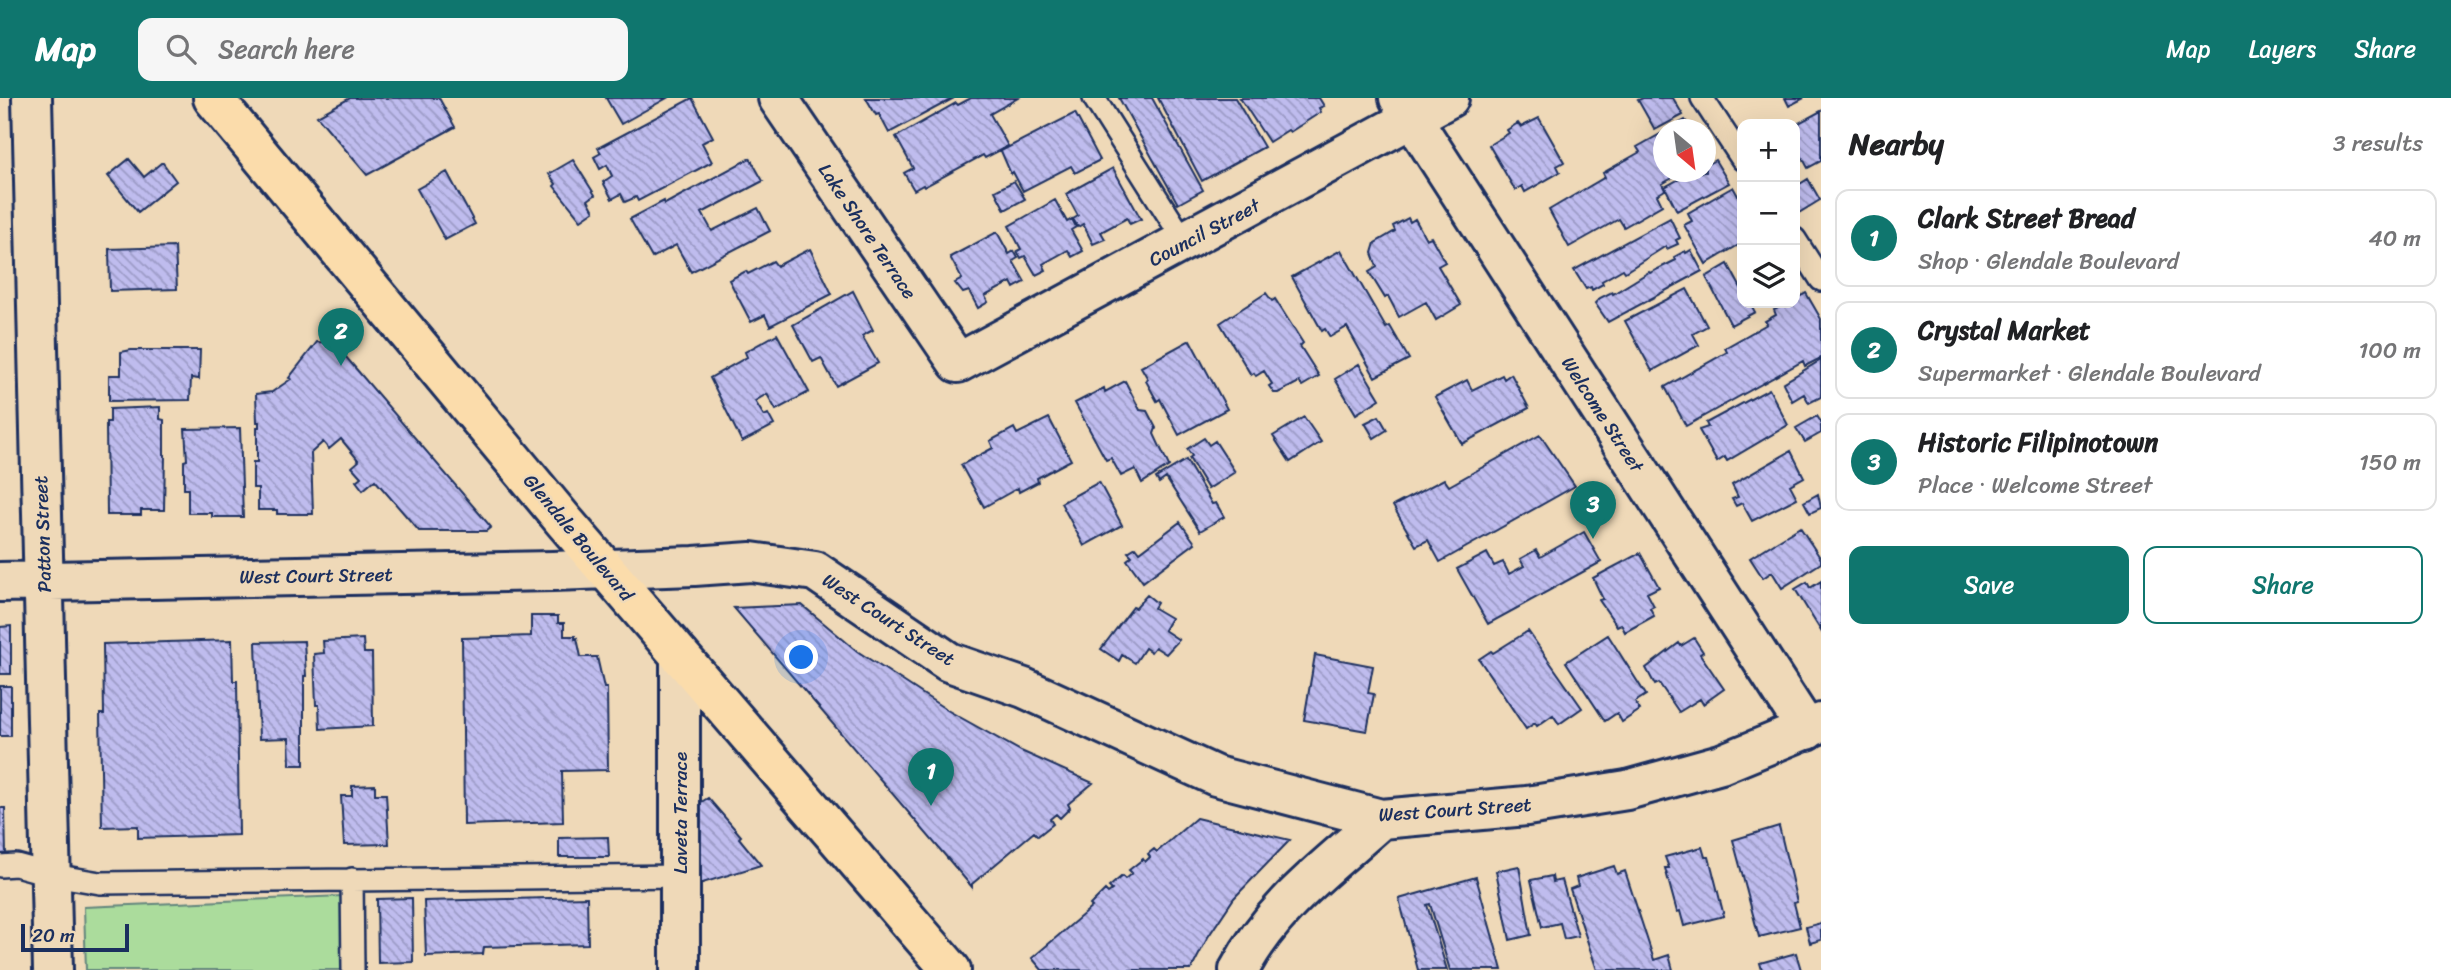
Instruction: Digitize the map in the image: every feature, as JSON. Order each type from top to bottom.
[{"type":"main road","name":"Glendale Boulevard","points":[[213,98],[564,521],[951,970]]},
{"type":"street","name":"Patton Street","points":[[32,98],[53,970]]},
{"type":"street","name":"Lake Shore Terrace","points":[[778,98],[957,363]]},
{"type":"street","name":"Council Street","points":[[957,363],[1185,242],[1406,108],[1449,98]]},
{"type":"street","name":"Welcome Street","points":[[1406,108],[1814,727]]},
{"type":"street","name":"West Court Street","points":[[0,582],[694,566],[751,562],[814,571],[949,662],[1024,688],[1216,776],[1381,819],[1527,806],[1627,790],[1721,764],[1814,727]]},
{"type":"street","name":"Laveta Terrace","points":[[680,656],[680,970]]},
{"type":"street","points":[[1239,970],[1250,949],[1284,904],[1381,819]]},
{"type":"lane","points":[[1094,98],[1185,242]]},
{"type":"lane","points":[[1702,98],[1737,151]]},
{"type":"lane","points":[[1799,245],[1821,280]]},
{"type":"lane","points":[[0,866],[16,865],[52,875],[100,883],[680,876]]},
{"type":"lane","points":[[352,879],[353,970]]},
{"type":"green space","points":[[342,896],[345,970],[86,970],[84,907]]},
{"type":"building","points":[[350,98],[439,98],[455,127],[367,175],[317,116]]},
{"type":"building","points":[[606,98],[667,98],[621,124]]},
{"type":"building","points":[[692,98],[713,137],[702,143],[712,162],[638,201],[636,197],[625,202],[621,194],[612,199],[603,182],[612,176],[607,165],[600,169],[594,157],[601,153],[598,148]]},
{"type":"building","points":[[866,98],[954,98],[889,133]]},
{"type":"building","points":[[971,98],[1018,98],[990,114],[1008,146],[985,158],[983,155],[914,190],[904,173],[913,168],[896,137],[956,103],[958,105]]},
{"type":"building","points":[[1119,98],[1152,98],[1203,190],[1178,204]]},
{"type":"building","points":[[1158,98],[1235,98],[1264,147],[1202,181]]},
{"type":"building","points":[[1240,98],[1319,98],[1324,106],[1319,108],[1321,112],[1269,142]]},
{"type":"building","points":[[1673,98],[1683,115],[1676,119],[1653,119],[1653,126],[1638,100]]},
{"type":"building","points":[[1785,98],[1804,98],[1789,106]]},
{"type":"building","points":[[1821,111],[1821,161],[1808,168],[1800,153],[1800,122]]},
{"type":"building","points":[[1075,113],[1100,160],[1075,173],[1071,166],[1023,191],[1013,172],[1011,174],[1001,151]]},
{"type":"building","points":[[1539,118],[1564,162],[1557,166],[1560,172],[1525,192],[1522,186],[1515,190],[1489,145],[1509,133],[1507,130],[1518,123],[1521,127]]},
{"type":"building","points":[[1653,138],[1653,182],[1666,182],[1662,184],[1665,190],[1657,195],[1662,205],[1624,227],[1619,219],[1569,247],[1549,210],[1605,177],[1603,173],[1640,152],[1637,147]]},
{"type":"building","points":[[750,158],[763,181],[702,213],[712,231],[758,208],[770,231],[691,272],[676,245],[652,258],[630,219],[664,201],[665,204]]},
{"type":"building","points":[[129,159],[144,177],[163,163],[176,181],[138,212],[108,176]]},
{"type":"building","points":[[573,160],[595,195],[588,200],[594,211],[581,220],[554,186],[556,184],[549,174]]},
{"type":"building","points":[[1716,162],[1729,183],[1677,211],[1665,187],[1674,182],[1716,182]]},
{"type":"building","points":[[1113,168],[1141,219],[1130,224],[1127,218],[1101,232],[1105,239],[1093,244],[1083,224],[1078,227],[1073,219],[1078,216],[1066,194]]},
{"type":"building","points":[[447,172],[475,224],[445,240],[417,189]]},
{"type":"building","points":[[1808,179],[1820,200],[1800,212],[1800,184]]},
{"type":"building","points":[[1014,181],[1025,199],[1005,210],[995,191]]},
{"type":"building","points":[[1733,187],[1737,194],[1737,246],[1706,264],[1684,225],[1692,221],[1688,213]]},
{"type":"building","points":[[1055,200],[1067,222],[1072,219],[1076,227],[1071,230],[1083,251],[1072,257],[1068,250],[1043,264],[1046,270],[1036,275],[1025,256],[1021,258],[1017,251],[1021,249],[1009,226]]},
{"type":"building","points":[[1408,218],[1410,222],[1415,219],[1426,239],[1431,237],[1445,262],[1438,266],[1461,305],[1436,320],[1426,302],[1399,317],[1388,296],[1385,298],[1369,272],[1377,267],[1372,253],[1375,243],[1395,231],[1393,226]]},
{"type":"building","points":[[1670,218],[1680,238],[1676,240],[1678,244],[1667,249],[1666,246],[1625,272],[1623,269],[1592,290],[1591,287],[1586,289],[1574,270]]},
{"type":"building","points":[[997,232],[1009,254],[1014,251],[1018,258],[1013,261],[1025,282],[1014,288],[1011,282],[985,296],[988,302],[978,308],[969,291],[963,293],[955,283],[962,279],[950,257]]},
{"type":"building","points":[[175,247],[177,289],[110,291],[109,249]]},
{"type":"building","points":[[810,249],[832,294],[770,326],[765,315],[751,322],[729,280],[773,261],[777,266]]},
{"type":"building","points":[[1341,250],[1386,328],[1390,326],[1409,359],[1375,377],[1347,327],[1330,337],[1325,329],[1322,331],[1292,277]]},
{"type":"building","points":[[1691,250],[1702,271],[1608,322],[1595,303],[1600,298],[1612,292],[1613,294],[1649,272],[1676,260],[1674,257]]},
{"type":"building","points":[[1728,264],[1737,281],[1737,308],[1753,308],[1755,312],[1731,325],[1706,277]]},
{"type":"building","points":[[1687,289],[1707,326],[1693,334],[1699,345],[1652,371],[1625,321]]},
{"type":"building","points":[[853,291],[873,330],[862,336],[878,363],[836,386],[821,358],[813,362],[793,325]]},
{"type":"building","points":[[1266,293],[1272,301],[1275,299],[1303,343],[1300,346],[1319,376],[1302,386],[1299,382],[1278,393],[1274,393],[1269,386],[1272,384],[1264,371],[1256,376],[1254,373],[1251,375],[1220,323]]},
{"type":"building","points":[[1806,293],[1821,319],[1821,358],[1805,366],[1803,361],[1686,426],[1665,387],[1727,352],[1725,348],[1767,324],[1765,321],[1776,315],[1774,310],[1800,308],[1800,296]]},
{"type":"building","points":[[777,334],[809,392],[776,410],[767,394],[755,401],[764,416],[768,414],[774,425],[742,442],[710,378],[747,357],[745,352]]},
{"type":"building","points":[[1190,340],[1227,409],[1179,435],[1160,399],[1157,401],[1141,367]]},
{"type":"building","points":[[317,342],[334,343],[491,527],[486,531],[419,531],[375,480],[363,490],[356,481],[361,477],[352,467],[359,461],[341,439],[329,449],[323,442],[311,453],[313,514],[277,514],[277,510],[258,510],[258,488],[253,488],[253,462],[257,462],[259,427],[256,394],[272,392],[291,379],[289,378]]},
{"type":"building","points":[[200,350],[199,379],[191,378],[190,400],[109,401],[109,375],[121,375],[121,352]]},
{"type":"building","points":[[1821,360],[1821,397],[1809,403],[1804,394],[1792,401],[1783,383]]},
{"type":"building","points":[[1359,364],[1380,399],[1356,414],[1335,379]]},
{"type":"building","points":[[1511,374],[1529,408],[1462,444],[1435,397],[1467,380],[1472,390],[1502,375],[1504,379]]},
{"type":"building","points":[[1125,381],[1140,410],[1147,411],[1156,428],[1154,434],[1169,466],[1142,483],[1135,469],[1121,476],[1111,458],[1106,460],[1075,403]]},
{"type":"building","points":[[1769,389],[1788,425],[1727,461],[1725,457],[1717,462],[1699,430],[1708,427],[1706,423]]},
{"type":"building","points":[[160,407],[160,419],[164,420],[164,510],[141,510],[141,515],[107,515],[106,422],[110,422],[110,409]]},
{"type":"building","points":[[1379,416],[1387,430],[1374,438],[1365,423]]},
{"type":"building","points":[[1817,416],[1821,422],[1821,433],[1805,442],[1796,428]]},
{"type":"building","points":[[1304,417],[1321,442],[1290,462],[1273,436]]},
{"type":"building","points":[[1049,418],[1071,460],[1037,478],[1038,482],[1019,492],[1018,488],[984,507],[961,465],[993,448],[990,441],[1014,428],[1017,434]]},
{"type":"building","points":[[240,428],[243,517],[212,517],[212,513],[188,513],[188,489],[184,489],[184,461],[187,460],[185,429]]},
{"type":"building","points":[[1540,435],[1575,486],[1440,562],[1428,540],[1416,546],[1393,506],[1444,479],[1449,486]]},
{"type":"building","points":[[1204,438],[1209,445],[1215,441],[1235,472],[1208,489],[1189,458],[1192,456],[1187,449]]},
{"type":"building","points":[[1791,451],[1804,477],[1790,485],[1797,498],[1752,521],[1742,503],[1736,506],[1732,499],[1738,497],[1732,485]]},
{"type":"building","points":[[1186,460],[1212,504],[1216,503],[1224,517],[1200,531],[1166,478],[1159,483],[1156,478]]},
{"type":"building","points":[[1099,482],[1122,525],[1084,546],[1061,503]]},
{"type":"building","points":[[1818,494],[1821,508],[1810,513],[1804,502]]},
{"type":"building","points":[[1180,522],[1195,543],[1143,582],[1127,560],[1132,556],[1128,552],[1136,547],[1140,552]]},
{"type":"building","points":[[1800,527],[1821,563],[1782,588],[1772,572],[1763,578],[1750,558]]},
{"type":"building","points":[[1584,532],[1601,562],[1488,624],[1457,569],[1487,553],[1494,566],[1503,562],[1509,574],[1524,566],[1520,559],[1536,550],[1540,557]]},
{"type":"building","points":[[1640,553],[1659,587],[1647,593],[1654,606],[1650,608],[1654,616],[1625,632],[1621,624],[1617,626],[1599,600],[1603,599],[1593,578]]},
{"type":"building","points":[[1821,581],[1821,631],[1795,589],[1807,582],[1810,588]]},
{"type":"building","points":[[1147,595],[1157,603],[1154,608],[1171,618],[1164,630],[1179,640],[1166,654],[1155,647],[1151,652],[1145,648],[1135,663],[1122,655],[1119,661],[1101,649],[1133,607]]},
{"type":"building","points":[[802,605],[857,651],[947,710],[1021,751],[1093,783],[1068,804],[1070,808],[1060,818],[1056,814],[1050,819],[1053,824],[1038,836],[1034,832],[972,884],[972,887],[734,608]]},
{"type":"building","points":[[531,616],[558,616],[558,623],[564,623],[564,636],[577,638],[581,657],[597,657],[604,688],[607,688],[608,770],[562,771],[563,822],[464,825],[462,638],[531,636]]},
{"type":"building","points":[[11,626],[11,674],[0,674],[0,627]]},
{"type":"building","points":[[1528,631],[1582,708],[1559,724],[1553,715],[1537,726],[1535,723],[1526,729],[1479,659]]},
{"type":"building","points":[[1608,635],[1646,695],[1635,702],[1640,710],[1622,722],[1617,713],[1605,721],[1566,662]]},
{"type":"building","points":[[1694,638],[1703,652],[1700,654],[1724,689],[1703,704],[1700,699],[1679,712],[1659,683],[1655,685],[1646,668],[1679,643],[1681,646]]},
{"type":"building","points":[[363,639],[364,653],[372,653],[373,726],[320,729],[314,654],[324,653],[323,641]]},
{"type":"building","points":[[232,640],[233,681],[237,681],[239,835],[138,838],[138,826],[102,827],[100,714],[104,714],[103,644]]},
{"type":"building","points":[[304,641],[304,765],[290,765],[289,738],[259,739],[256,642]]},
{"type":"building","points":[[1315,655],[1373,666],[1368,693],[1374,694],[1367,731],[1304,720]]},
{"type":"building","points":[[0,686],[11,686],[11,736],[0,736]]},
{"type":"building","points":[[375,785],[375,794],[386,794],[389,844],[344,845],[341,796],[352,796],[352,786]]},
{"type":"building","points":[[708,798],[741,836],[739,838],[761,865],[693,886],[693,807]]},
{"type":"building","points":[[0,808],[5,808],[6,855],[0,855]]},
{"type":"building","points":[[1196,818],[1290,840],[1234,898],[1208,937],[1191,970],[1042,970],[1032,958],[1092,907],[1090,905],[1105,890],[1108,893],[1112,890],[1109,887],[1122,876],[1125,879],[1132,873],[1129,870],[1143,859],[1145,862],[1150,857],[1148,854],[1154,849],[1157,852]]},
{"type":"building","points":[[1779,826],[1797,902],[1794,903],[1800,927],[1759,937],[1733,840]]},
{"type":"building","points":[[608,837],[609,857],[559,857],[559,838]]},
{"type":"building","points":[[1702,847],[1705,857],[1709,857],[1724,916],[1684,926],[1680,911],[1677,912],[1665,868],[1669,868],[1665,857]]},
{"type":"building","points":[[1519,866],[1531,935],[1510,940],[1496,871]]},
{"type":"building","points":[[1614,866],[1617,874],[1625,871],[1654,960],[1669,955],[1673,970],[1597,970],[1570,889],[1578,886],[1576,878]]},
{"type":"building","points":[[1552,876],[1553,882],[1562,880],[1578,936],[1564,939],[1560,923],[1542,927],[1531,880]]},
{"type":"building","points":[[1476,877],[1502,970],[1450,970],[1430,904],[1427,905],[1447,970],[1418,970],[1399,899]]},
{"type":"building","points":[[587,897],[588,944],[484,947],[483,954],[426,956],[424,901]]},
{"type":"building","points":[[412,898],[413,962],[378,963],[377,899]]},
{"type":"building","points":[[1821,923],[1821,940],[1810,943],[1806,927]]},
{"type":"building","points":[[1796,953],[1801,970],[1762,970],[1760,963]]},
{"type":"place","name":"Crystal Market","points":[[341,366]]},
{"type":"place","name":"Historic Filipinotown","points":[[1593,539]]},
{"type":"place","name":"Clark Street Bread","points":[[931,806]]}]
